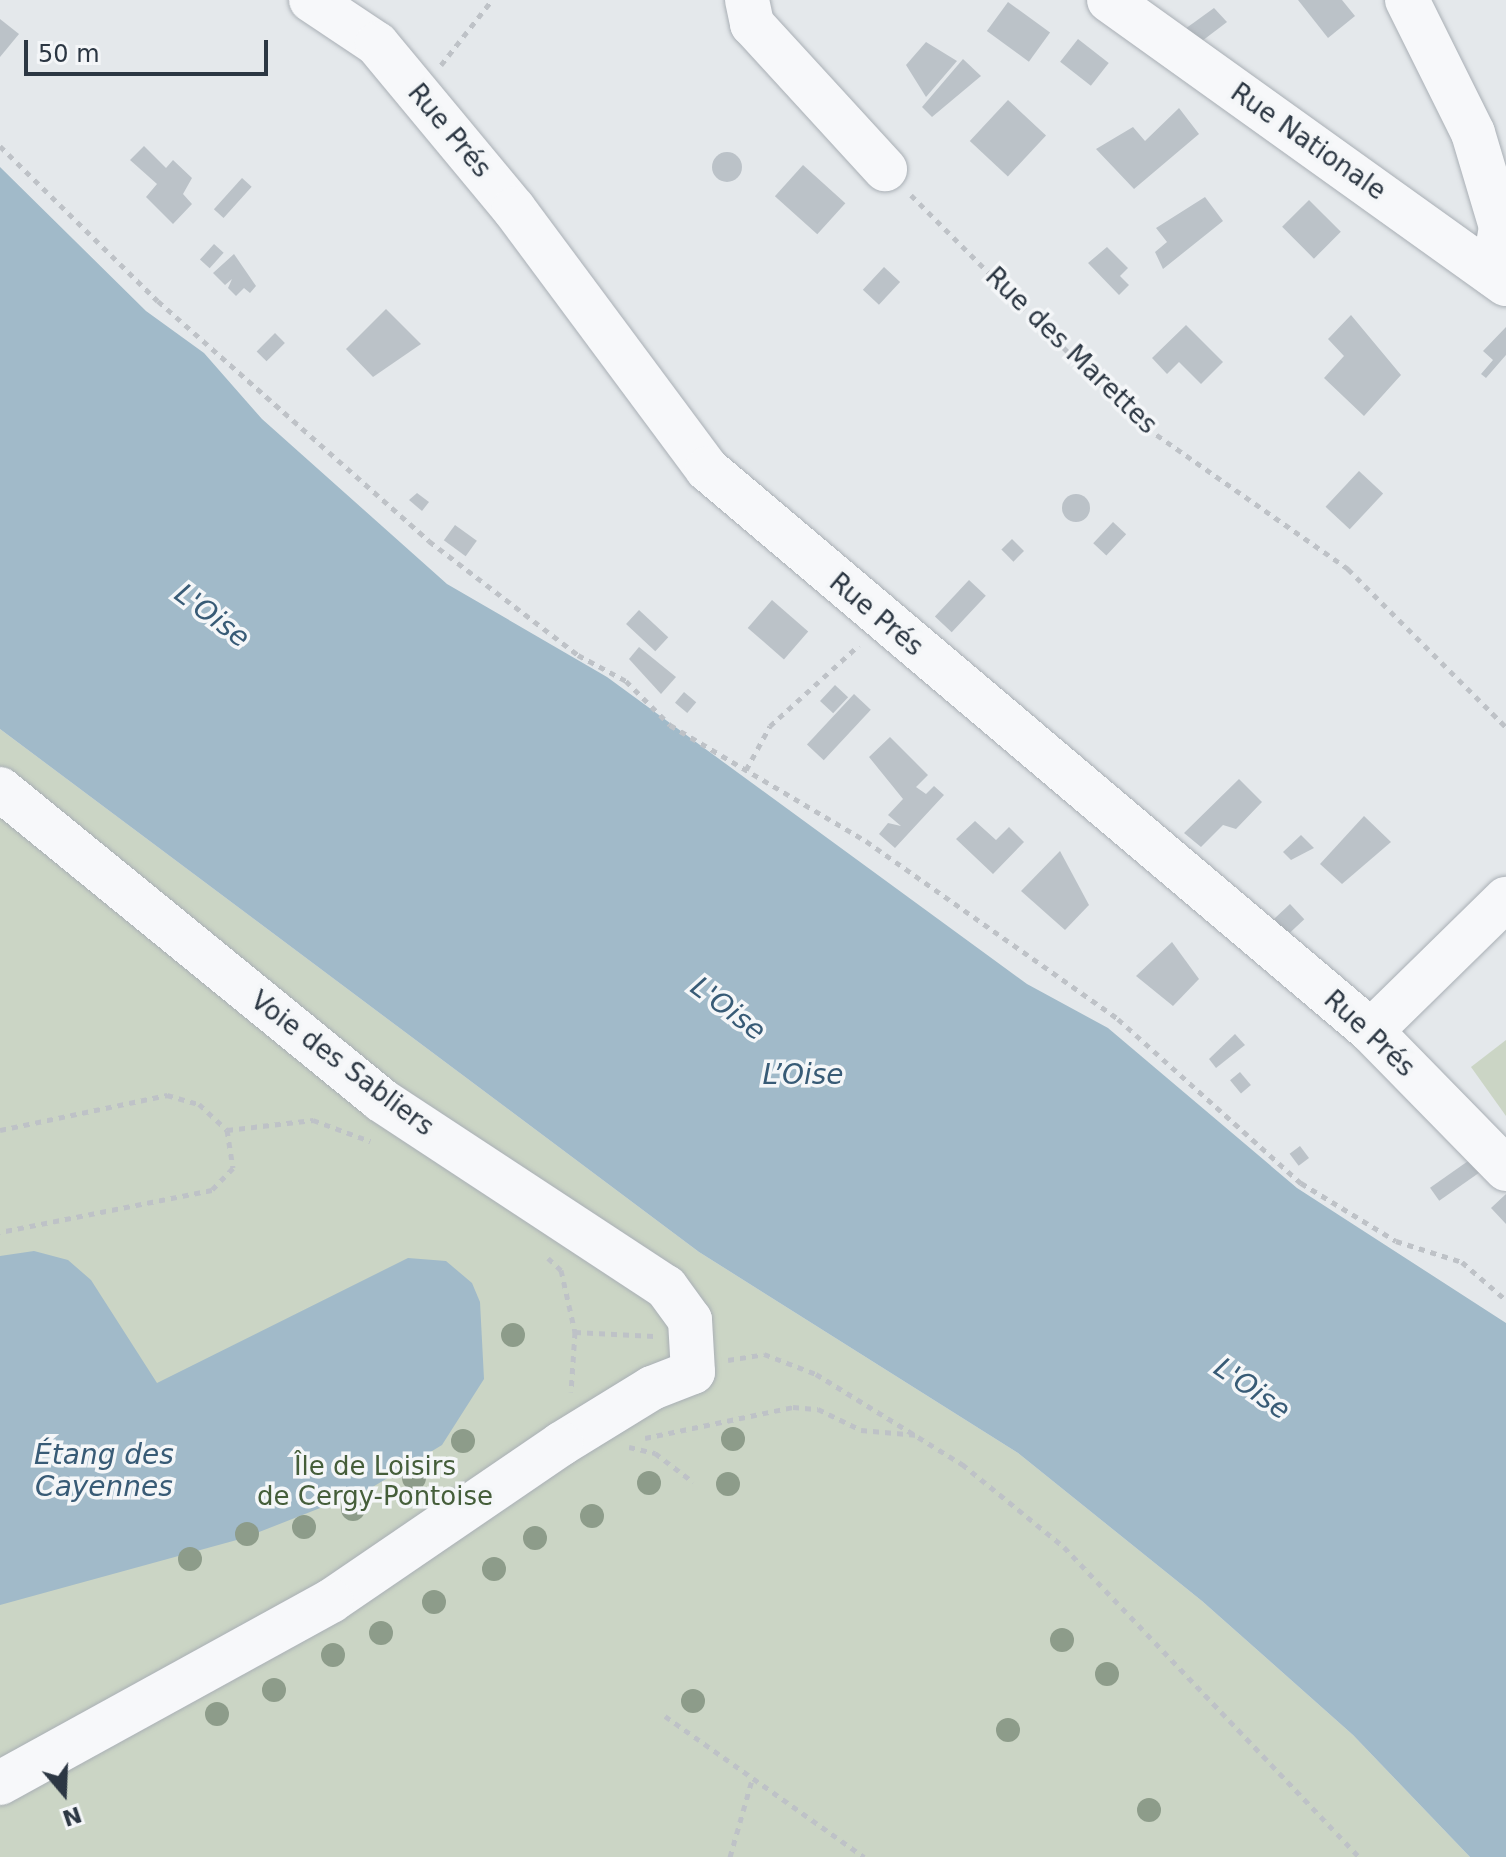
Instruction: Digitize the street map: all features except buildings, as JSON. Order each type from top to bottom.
[{"type":"street","name":"Rue Prés","points":[[311,0],[377,44],[419,94],[707,469],[884,622],[1371,1031],[1506,1169]]},
{"type":"street","points":[[747,0],[752,24],[885,169]]},
{"type":"street","name":"Rue Nationale","points":[[1109,0],[1500,279]]},
{"type":"street","points":[[1407,0],[1473,133],[1501,227],[1500,279]]},
{"type":"street","name":"Voie des Sabliers","points":[[0,789],[381,1100],[666,1287],[680,1300],[693,1355]]},
{"type":"street","points":[[1371,1031],[1506,899]]},
{"type":"street","points":[[0,1783],[331,1601],[561,1444],[652,1388],[693,1355]]},
{"type":"path","points":[[419,94],[492,0]]},
{"type":"path","points":[[0,146],[158,301],[429,541],[578,655],[626,681],[670,725],[866,841],[1118,1019],[1301,1183],[1396,1241],[1462,1262],[1506,1300]]},
{"type":"path","name":"Rue des Marettes","points":[[885,169],[1137,421],[1348,569],[1506,727]]},
{"type":"path","points":[[746,770],[770,726],[884,622]]},
{"type":"path","points":[[0,1130],[167,1095],[199,1104],[227,1130],[233,1168],[212,1190],[0,1232]]},
{"type":"path","points":[[227,1130],[313,1120],[375,1143]]},
{"type":"path","points":[[541,1252],[561,1270],[575,1332],[561,1444]]},
{"type":"path","points":[[575,1332],[693,1355],[764,1354],[816,1374],[923,1436],[1064,1547],[1359,1857]]},
{"type":"path","points":[[693,1482],[655,1453],[617,1444],[793,1407],[818,1409],[861,1430],[923,1436]]},
{"type":"path","points":[[665,1716],[864,1857]]},
{"type":"path","points":[[730,1857],[752,1780]]},
{"type":"green space","name":"Île de Loisirs de Cergy-Pontoise","points":[[0,729],[699,1252],[1018,1453],[1202,1601],[1353,1735],[1470,1857],[0,1857]]},
{"type":"green space","points":[[1506,1040],[1506,1116],[1471,1067]]},
{"type":"water","name":"L’Oise","points":[[0,167],[146,311],[204,353],[262,419],[447,584],[607,677],[1027,984],[1108,1028],[1297,1188],[1506,1323],[1506,1857],[1470,1857],[1353,1735],[1202,1601],[1018,1453],[699,1252],[0,729]]},
{"type":"water","name":"Étang des Cayennes","points":[[34,1251],[68,1260],[91,1280],[157,1383],[408,1258],[446,1261],[472,1283],[480,1302],[484,1379],[442,1445],[371,1488],[244,1538],[0,1605],[0,1256]]},
{"type":"water label","name":"L'Oise","points":[[212,616]]},
{"type":"water label","name":"L'Oise","points":[[728,1009]]},
{"type":"water label","name":"L'Oise","points":[[1252,1389]]}]
